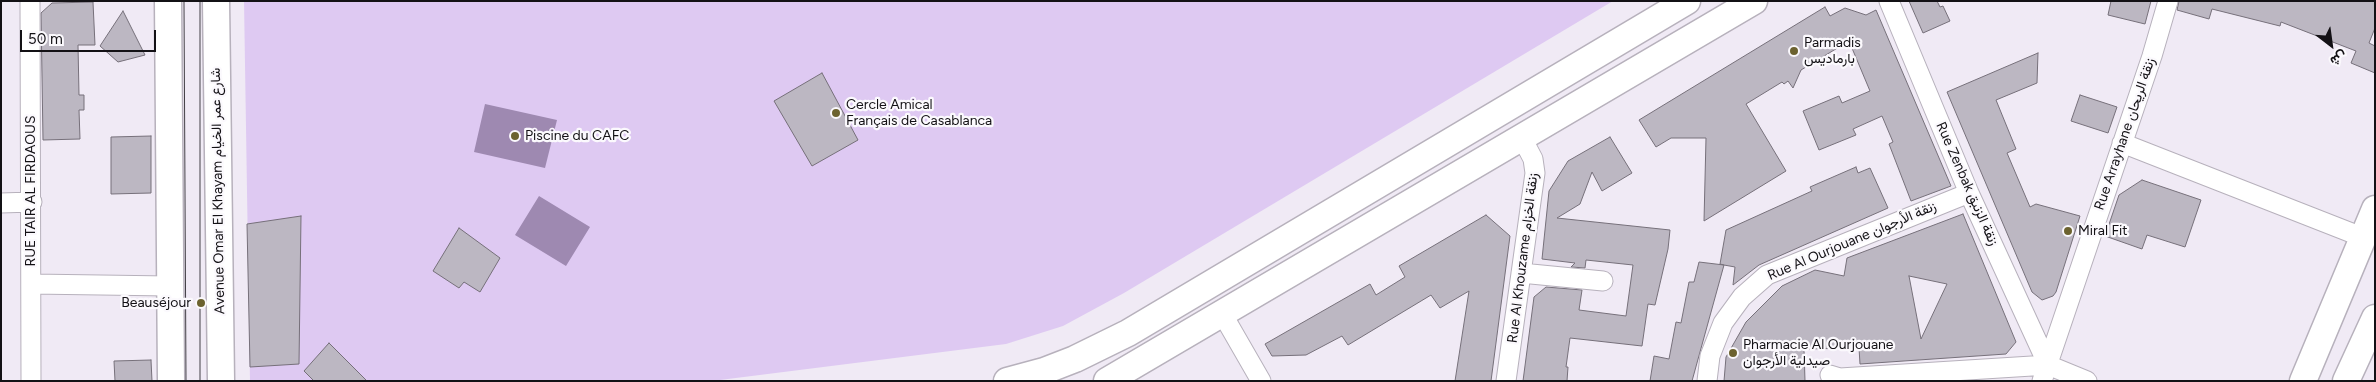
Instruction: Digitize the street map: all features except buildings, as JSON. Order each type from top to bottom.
[{"type":"main road","points":[[168,1],[171,381]]},
{"type":"main road","name":"Avenue Omar El Khayam شارع عمر الخيام","points":[[216,1],[220,381]]},
{"type":"main road","points":[[1007,381],[1044,371],[1075,359],[1128,333],[1687,1]]},
{"type":"main road","points":[[1107,381],[1754,1]]},
{"type":"main road","points":[[2303,381],[2375,209]]},
{"type":"main road","points":[[2346,381],[2375,318]]},
{"type":"street","name":"RUE TAIR AL FIRDAOUS","points":[[30,1],[31,381]]},
{"type":"street","name":"Rue Zenbak زنقة الزنبق","points":[[1889,1],[2045,373]]},
{"type":"street","name":"Rue Arrayhane زنقة الريحان","points":[[2045,373],[2168,1]]},
{"type":"street","name":"Rue Al Khouzame زنقة الخزام","points":[[1506,381],[1535,171],[1533,159],[1522,138]]},
{"type":"street","points":[[2122,143],[2362,237]]},
{"type":"street","name":"Rue Al Ourjouane زنقة الأرجوان","points":[[1707,381],[1710,356],[1724,323],[1742,297],[1767,275],[1969,193]]},
{"type":"street","points":[[1,203],[32,202]]},
{"type":"street","points":[[1521,273],[1603,281]]},
{"type":"street","points":[[32,284],[169,286]]},
{"type":"street","points":[[1223,314],[1261,381]]},
{"type":"street","points":[[1830,375],[1846,378],[2045,373],[2088,381]]},
{"type":"shaded area","name":"Cercle Amical Français de Casablanca","points":[[244,1],[1613,1],[1124,293],[1063,326],[1006,344],[712,381],[250,381]]},
{"type":"shaded area","name":"Piscine du CAFC","points":[[485,104],[557,120],[545,168],[474,152]]},
{"type":"shaded area","points":[[539,196],[590,227],[566,266],[515,235]]},
{"type":"tram line","points":[[184,1],[186,381]]},
{"type":"tram line","points":[[200,1],[200,381]]},
{"type":"place","name":"Parmadis بارماديس","points":[[1794,51]]},
{"type":"place","name":"Cercle Amical Français de Casablanca","points":[[836,113]]},
{"type":"place","name":"Piscine du CAFC","points":[[515,136]]},
{"type":"place","name":"Miral Fit","points":[[2068,231]]},
{"type":"place","name":"Beauséjour","points":[[201,303]]},
{"type":"place","name":"Pharmacie Al Ourjouane صيدلية الأرجوان","points":[[1733,353]]}]
